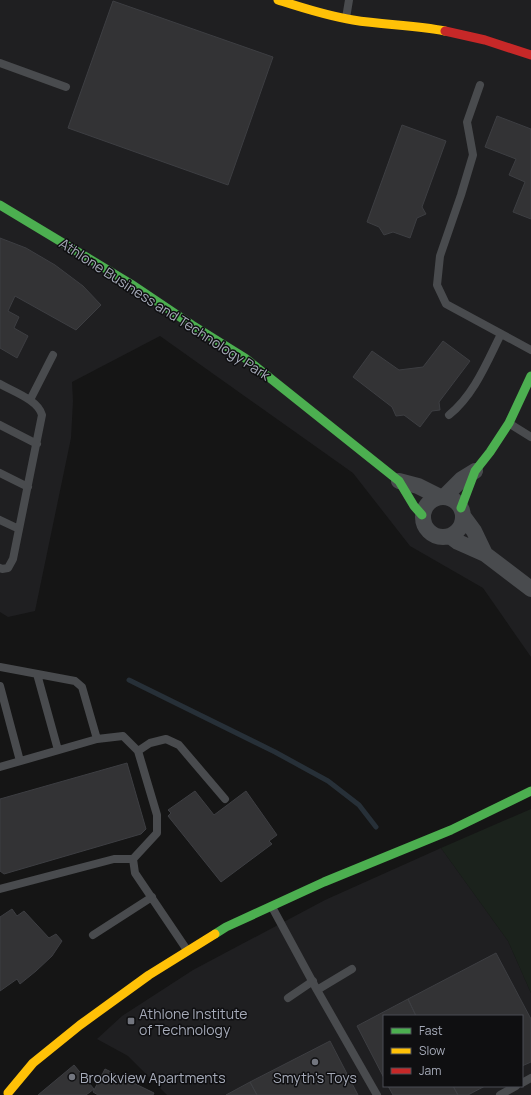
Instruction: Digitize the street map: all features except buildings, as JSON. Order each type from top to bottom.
[{"type":"street","points":[[278,0],[317,13],[346,19],[444,30],[478,38],[531,55]]},
{"type":"street","name":"Athlone Business and Technology Park","points":[[0,205],[131,284],[245,358],[318,415],[399,482],[414,506],[422,515],[423,522],[430,533],[436,536],[450,536],[458,542],[485,554],[531,589]]},
{"type":"street","points":[[422,515],[427,503],[441,496],[462,479],[475,471],[490,452],[509,423],[531,376]]},
{"type":"street","points":[[450,536],[456,533],[460,528],[462,512],[475,471]]},
{"type":"street","name":"Athlone Business and Technology Park","points":[[399,482],[418,486],[441,496],[451,497],[456,501],[474,531],[485,554]]},
{"type":"street","points":[[0,1086],[9,1094],[33,1063],[80,1025],[149,975],[226,927],[324,882],[451,830],[531,791]]},
{"type":"lane","points":[[346,19],[349,0]]},
{"type":"lane","points":[[0,64],[66,87]]},
{"type":"lane","points":[[480,85],[467,122],[473,155],[440,256],[436,285],[446,304],[531,350]]},
{"type":"lane","points":[[449,415],[460,406],[480,376],[501,334]]},
{"type":"lane","points":[[30,400],[52,355]]},
{"type":"lane","points":[[0,384],[36,403],[41,409],[42,415],[13,559],[8,568],[0,568]]},
{"type":"lane","points":[[509,423],[531,437]]},
{"type":"lane","points":[[0,425],[37,444]]},
{"type":"lane","points":[[0,473],[28,487]]},
{"type":"lane","points":[[0,520],[19,530]]},
{"type":"lane","points":[[0,667],[75,681],[82,687],[97,739]]},
{"type":"lane","points":[[37,674],[58,750]]},
{"type":"lane","points":[[0,686],[20,761]]},
{"type":"lane","points":[[0,767],[97,739],[123,736],[138,751],[157,815],[157,833],[133,859],[114,859],[0,889]]},
{"type":"lane","points":[[138,751],[150,743],[166,739],[178,745],[225,799]]},
{"type":"lane","points":[[133,859],[136,873],[187,950]]},
{"type":"lane","points":[[93,935],[152,897]]},
{"type":"lane","points":[[272,906],[317,990],[377,1095]]},
{"type":"lane","points":[[317,990],[352,969]]},
{"type":"lane","points":[[288,998],[313,981]]},
{"type":"lane","points":[[500,1095],[514,1087]]},
{"type":"shaded area","points":[[0,0],[531,0],[531,657],[483,588],[410,546],[353,473],[160,336],[72,382],[73,401],[71,438],[35,611],[8,617],[0,612]]},
{"type":"shaded area","points":[[531,809],[531,993],[508,941],[441,848]]},
{"type":"shaded area","points":[[441,848],[508,941],[531,993],[531,1095],[167,1095],[128,1056],[97,1039],[122,1016],[193,970],[325,900]]},
{"type":"waterway","points":[[129,680],[275,752],[328,781],[359,805],[376,827]]},
{"type":"traffic: fast","points":[[0,205],[131,284],[245,358],[399,481],[414,506],[422,515]]},
{"type":"traffic: fast","points":[[461,508],[475,471],[490,452],[509,423],[531,376]]},
{"type":"traffic: fast","points":[[215,934],[226,927],[324,882],[451,830],[531,791]]},
{"type":"traffic: slow","points":[[278,0],[315,12],[364,22],[422,27],[445,31]]},
{"type":"traffic: slow","points":[[8,1093],[33,1063],[80,1025],[149,975],[215,934]]},
{"type":"traffic: jam","points":[[445,31],[485,40],[531,55]]},
{"type":"place","name":"Athlone Institute of Technology","points":[[131,1021]]},
{"type":"place","name":"Smyth's Toys","points":[[315,1062]]},
{"type":"place","name":"Brookview Apartments","points":[[72,1077]]}]
